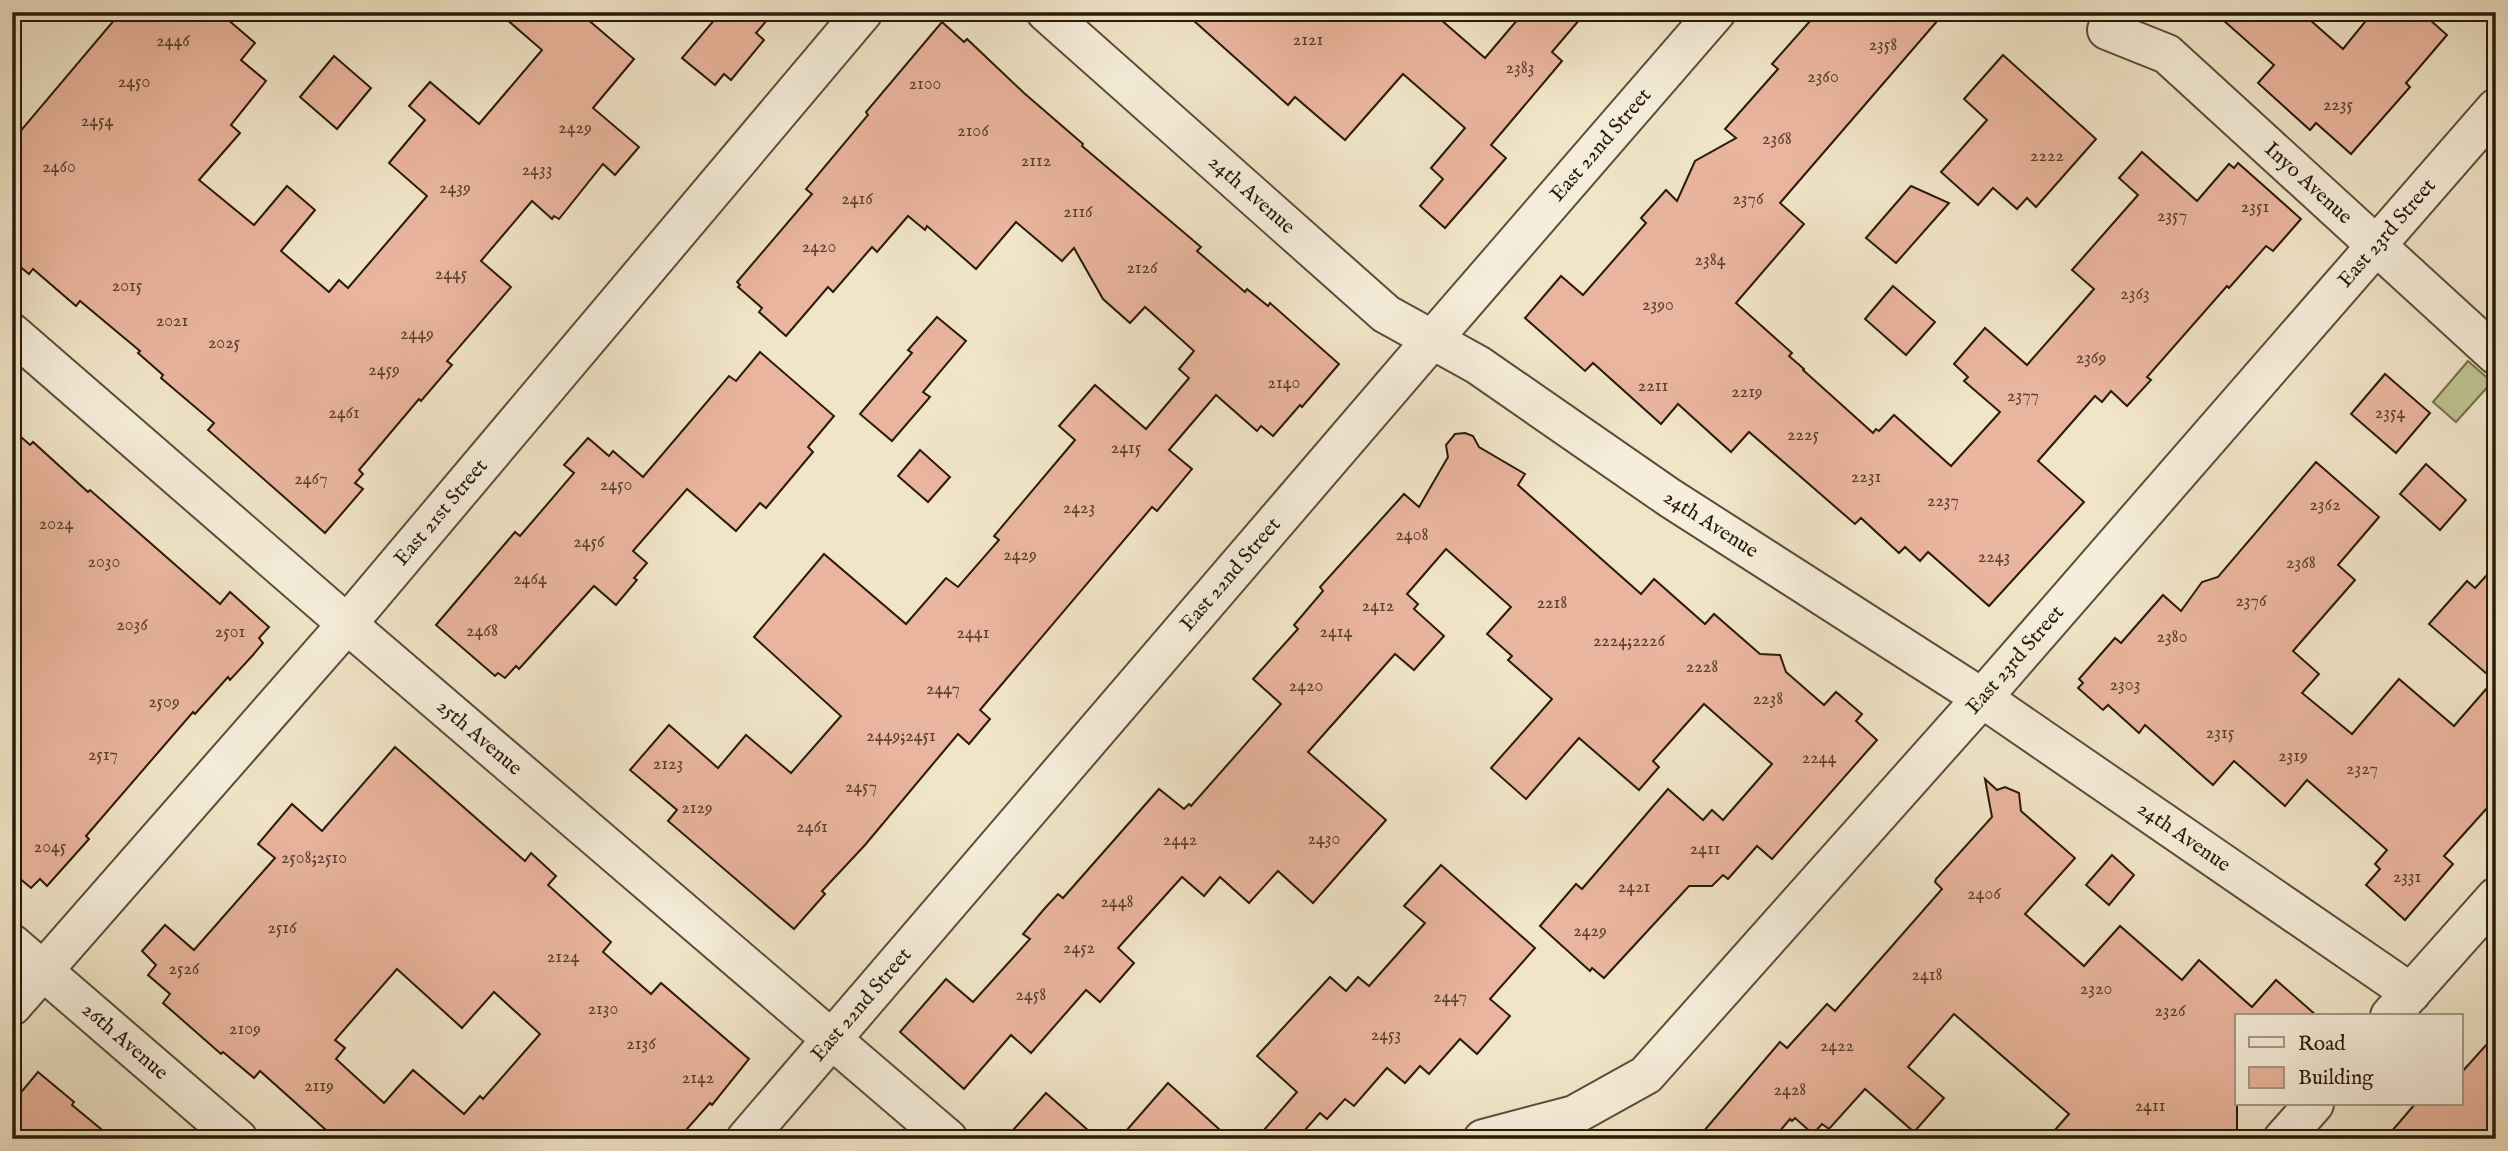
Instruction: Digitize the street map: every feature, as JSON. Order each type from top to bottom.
[{"type":"street","name":"East 21st Street","points":[[12,1006],[347,624],[863,12]]},
{"type":"street","name":"24th Avenue","points":[[1046,12],[1386,314],[1478,365],[1670,498],[1982,698],[2400,1004]]},
{"type":"street","name":"East 22nd Street","points":[[746,1139],[1716,12]]},
{"type":"street","name":"Inyo Avenue","points":[[2107,30],[2167,54],[2496,355]]},
{"type":"street","name":"East 23rd Street","points":[[1483,1139],[1574,1115],[1646,1075],[1982,698],[2496,108]]},
{"type":"street","name":"25th Avenue","points":[[12,333],[948,1139]]},
{"type":"street","points":[[2400,1004],[2496,897]]},
{"type":"street","name":"26th Avenue","points":[[12,944],[238,1139]]},
{"type":"street","points":[[2283,1139],[2312,1106]]},
{"type":"green space","points":[[2468,361],[2492,382],[2456,422],[2433,402]]},
{"type":"building","points":[[121,12],[219,12],[255,43],[241,60],[266,81],[231,125],[240,133],[199,180],[254,225],[287,186],[315,210],[281,251],[329,292],[339,280],[348,288],[427,196],[389,163],[425,120],[409,106],[430,82],[479,124],[542,50],[498,12],[579,12],[634,59],[593,108],[639,147],[615,175],[603,164],[559,219],[554,216],[552,219],[532,201],[481,261],[511,287],[447,361],[452,365],[421,401],[419,399],[359,470],[363,474],[355,483],[363,489],[325,533],[208,430],[214,423],[161,378],[163,375],[138,353],[140,351],[80,301],[76,306],[33,269],[29,274],[12,260],[12,141]]},
{"type":"building","points":[[721,12],[774,12],[756,33],[764,40],[731,80],[724,74],[715,85],[682,58]]},
{"type":"building","points":[[1184,12],[1432,12],[1485,58],[1524,12],[1586,12],[1552,52],[1562,61],[1491,145],[1506,158],[1445,228],[1420,206],[1443,179],[1431,168],[1465,128],[1403,74],[1345,140],[1295,97],[1288,105]]},
{"type":"building","points":[[1818,12],[1945,12],[1780,203],[1804,224],[1736,303],[1792,353],[1789,356],[1803,370],[1873,433],[1876,429],[1879,431],[1894,415],[1951,466],[2000,412],[1964,381],[1968,377],[1954,364],[1985,328],[2027,365],[2094,289],[2072,270],[2138,195],[2119,178],[2142,152],[2197,201],[2229,164],[2234,168],[2238,163],[2301,219],[2273,251],[2266,246],[2229,288],[2227,286],[2147,377],[2151,380],[2127,406],[2111,391],[2102,402],[2095,396],[2038,461],[2084,502],[1989,606],[1928,552],[1920,561],[1905,547],[1899,553],[1861,518],[1855,524],[1749,432],[1731,452],[1678,404],[1661,424],[1593,363],[1585,371],[1525,318],[1561,276],[1583,295],[1646,223],[1641,218],[1666,190],[1677,201],[1695,161],[1736,138],[1725,129],[1778,69],[1772,64]]},
{"type":"building","points":[[2214,12],[2301,12],[2343,49],[2373,12],[2421,12],[2447,35],[2406,83],[2410,87],[2351,154],[2316,123],[2310,130],[2258,83],[2274,65]]},
{"type":"building","points":[[942,22],[964,42],[967,39],[1083,144],[1082,146],[1201,247],[1197,251],[1245,292],[1247,289],[1268,306],[1270,303],[1339,364],[1273,436],[1261,426],[1257,431],[1216,395],[1169,450],[1192,469],[1157,511],[1152,507],[980,710],[990,719],[969,744],[958,734],[865,845],[822,891],[825,894],[794,929],[668,821],[677,810],[630,770],[669,725],[718,768],[746,735],[791,773],[841,716],[754,637],[824,554],[906,624],[946,578],[958,587],[999,540],[994,536],[1075,440],[1059,426],[1095,385],[1146,429],[1189,378],[1179,369],[1194,351],[1145,307],[1130,323],[1103,299],[1074,248],[1062,261],[1016,222],[976,269],[927,226],[925,230],[908,216],[877,252],[872,247],[833,292],[828,287],[786,336],[759,312],[762,308],[738,287],[740,285],[737,282],[812,194],[806,189]]},
{"type":"building","points":[[2003,55],[2096,139],[2036,207],[2027,198],[2017,209],[1993,188],[1978,205],[1941,172],[1987,120],[1964,99]]},
{"type":"building","points":[[334,56],[371,88],[337,129],[300,97]]},
{"type":"building","points":[[1911,186],[1949,203],[1896,263],[1866,238]]},
{"type":"building","points":[[1893,286],[1935,322],[1906,355],[1865,319]]},
{"type":"building","points":[[937,317],[966,341],[923,392],[930,397],[892,441],[860,414],[912,353],[908,350]]},
{"type":"building","points":[[760,352],[834,416],[808,447],[813,452],[766,508],[760,503],[736,531],[687,489],[633,551],[647,563],[616,605],[594,586],[519,669],[516,666],[505,678],[498,673],[495,676],[436,625],[515,532],[520,536],[574,473],[564,465],[588,438],[609,456],[613,451],[643,477],[729,376],[736,381]]},
{"type":"building","points":[[2385,374],[2430,413],[2396,453],[2351,414]]},
{"type":"building","points":[[12,429],[30,445],[33,442],[220,604],[230,592],[269,627],[259,638],[263,643],[253,655],[230,680],[228,677],[195,714],[193,712],[86,836],[89,839],[47,886],[40,879],[31,888],[12,872]]},
{"type":"building","points":[[1455,434],[1473,436],[1479,447],[1525,474],[1518,485],[1641,594],[1654,579],[1705,624],[1714,614],[1760,654],[1780,655],[1786,672],[1824,705],[1836,692],[1862,714],[1856,721],[1877,740],[1772,859],[1757,846],[1728,879],[1723,875],[1712,886],[1689,886],[1604,978],[1592,968],[1590,971],[1540,926],[1576,884],[1582,889],[1668,789],[1703,820],[1712,810],[1723,820],[1772,764],[1704,704],[1653,761],[1659,767],[1639,790],[1579,738],[1526,799],[1491,768],[1552,699],[1508,660],[1512,656],[1487,634],[1511,607],[1446,549],[1407,594],[1418,604],[1414,609],[1444,636],[1414,670],[1395,654],[1308,752],[1386,820],[1313,903],[1278,871],[1249,903],[1220,877],[1204,896],[1182,877],[1118,948],[1134,963],[1100,1002],[1086,990],[1031,1053],[1011,1035],[964,1089],[900,1032],[946,979],[973,1002],[1030,939],[1023,934],[1045,908],[1058,894],[1063,898],[1159,789],[1184,809],[1189,804],[1191,806],[1281,704],[1253,679],[1298,629],[1294,625],[1323,591],[1320,587],[1404,494],[1419,507],[1448,457],[1446,445]]},
{"type":"building","points":[[920,450],[950,477],[928,502],[898,476]]},
{"type":"building","points":[[2316,462],[2379,517],[2338,565],[2355,580],[2293,651],[2319,674],[2302,693],[2352,734],[2399,679],[2454,726],[2494,680],[2429,624],[2467,581],[2475,588],[2496,565],[2496,798],[2444,856],[2453,864],[2405,920],[2366,885],[2380,869],[2375,864],[2387,850],[2307,780],[2285,806],[2234,761],[2213,785],[2145,725],[2139,733],[2108,705],[2103,710],[2078,688],[2083,683],[2079,679],[2115,638],[2121,643],[2163,595],[2181,611],[2202,582],[2218,577]]},
{"type":"building","points":[[2426,464],[2466,500],[2440,530],[2400,494]]},
{"type":"building","points":[[395,747],[525,861],[531,853],[556,876],[548,885],[611,942],[603,952],[651,994],[661,983],[749,1059],[712,1105],[710,1103],[678,1139],[336,1139],[260,1071],[254,1078],[223,1052],[221,1054],[163,1003],[170,994],[148,975],[156,965],[142,951],[165,925],[194,950],[275,858],[258,844],[292,804],[322,831]],"holes":[[[397,969],[462,1028],[494,992],[540,1034],[483,1099],[480,1096],[464,1114],[413,1070],[384,1103],[336,1059],[345,1048],[335,1040]]]},
{"type":"building","points":[[1985,779],[1997,790],[2005,787],[2019,793],[2021,811],[2075,858],[2025,914],[2084,966],[2120,926],[2182,980],[2199,960],[2252,1007],[2276,980],[2315,1014],[2235,1014],[2237,1139],[2047,1139],[2069,1114],[1954,1014],[1908,1067],[1944,1098],[1914,1132],[1865,1089],[1829,1129],[1822,1124],[1813,1134],[1795,1118],[1792,1121],[1790,1119],[1773,1139],[1697,1139],[1780,1042],[1787,1048],[1827,1004],[1835,1011],[1942,889],[1935,882],[1936,879],[1992,817]]},
{"type":"building","points":[[2112,855],[2134,875],[2109,905],[2086,885]]},
{"type":"building","points":[[1441,865],[1535,948],[1490,999],[1510,1016],[1477,1054],[1460,1039],[1429,1074],[1420,1066],[1405,1083],[1387,1068],[1354,1106],[1345,1099],[1327,1119],[1320,1113],[1297,1139],[1256,1139],[1297,1092],[1257,1056],[1330,977],[1346,991],[1358,977],[1369,986],[1425,923],[1404,906]]},
{"type":"building","points":[[2496,1034],[2496,1139],[2385,1139],[2413,1106],[2462,1106],[2462,1072]]},
{"type":"building","points":[[38,1072],[113,1139],[12,1139],[12,1103]]},
{"type":"building","points":[[1168,1083],[1230,1139],[1119,1139]]},
{"type":"building","points":[[1046,1093],[1098,1139],[1005,1139]]}]
